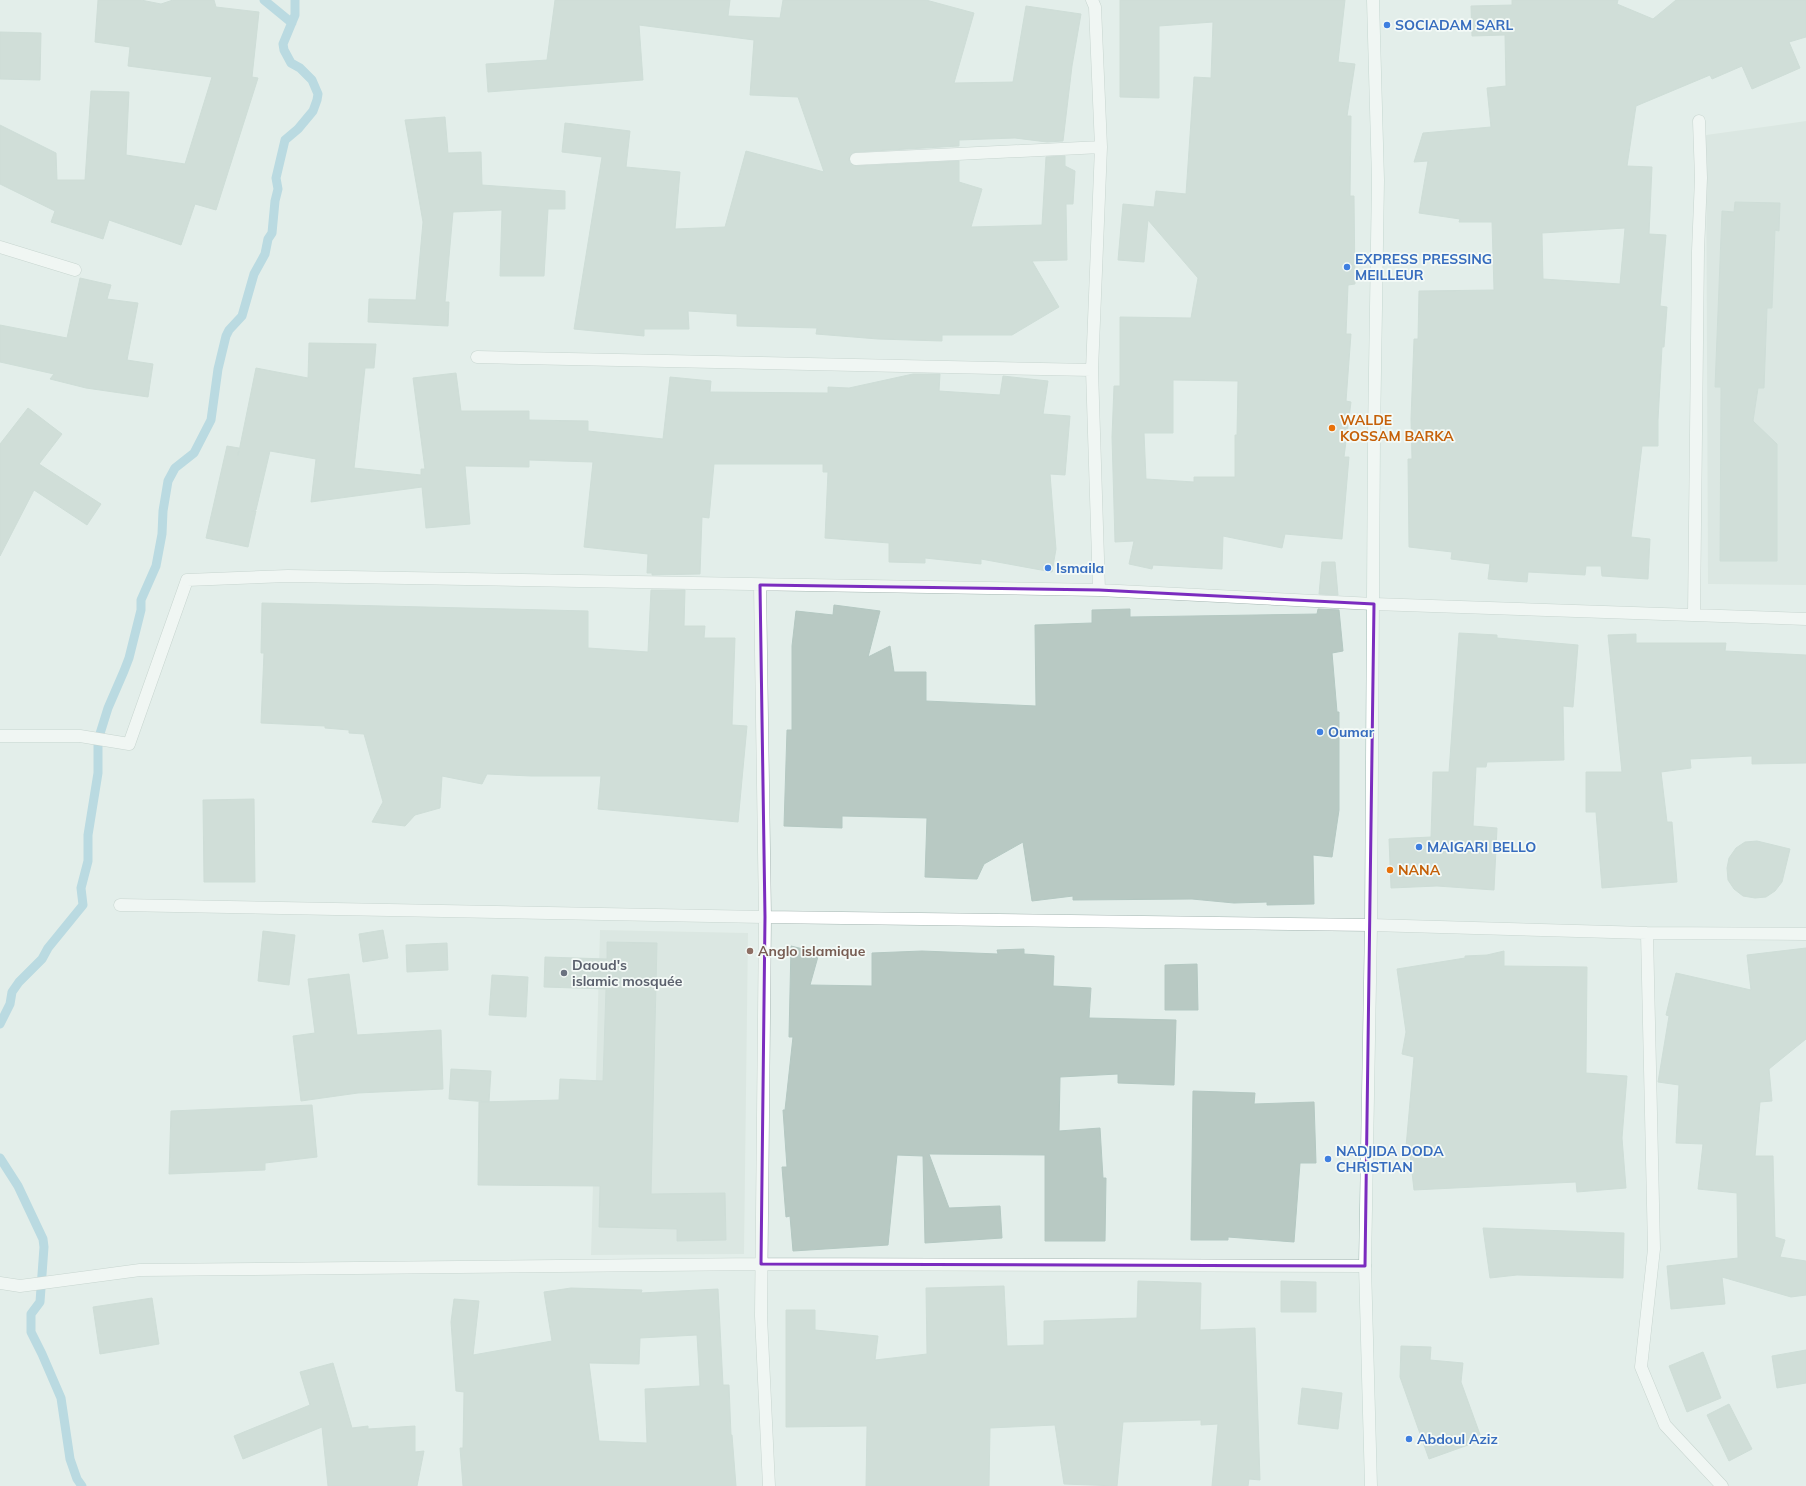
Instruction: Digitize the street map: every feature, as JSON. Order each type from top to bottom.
[{"type":"street","points":[[1092,0],[1095,6],[1101,147],[1092,370],[1099,590]]},
{"type":"street","points":[[1371,1486],[1365,1266],[1371,925],[1374,435],[1378,180],[1373,0]]},
{"type":"street","points":[[1694,615],[1698,251],[1701,178],[1699,121]]},
{"type":"street","points":[[856,159],[1101,147]]},
{"type":"street","points":[[0,247],[75,270]]},
{"type":"street","points":[[477,357],[1092,370]]},
{"type":"street","points":[[0,736],[80,736],[129,744],[187,580],[288,576],[1099,590],[1374,604],[1806,619]]},
{"type":"street","points":[[760,585],[765,917],[761,1316],[769,1486]]},
{"type":"street","points":[[120,905],[765,917],[1371,925],[1647,933],[1806,934]]},
{"type":"street","points":[[1647,933],[1654,1249],[1641,1367],[1665,1425],[1722,1486]]},
{"type":"street","points":[[0,1283],[20,1286],[140,1270],[761,1264],[1365,1266]]},
{"type":"highlighted area","points":[[760,585],[1099,590],[1374,604],[1365,1266],[761,1264],[765,917]]},
{"type":"shaded area","points":[[1806,121],[1806,585],[1708,584],[1706,135]]},
{"type":"shaded area","points":[[600,930],[748,933],[744,1254],[591,1255]]},
{"type":"building","points":[[98,0],[141,0],[161,4],[173,0],[214,0],[216,7],[259,12],[252,77],[258,78],[216,210],[195,204],[181,245],[109,220],[103,239],[51,222],[55,211],[0,184],[0,125],[56,153],[57,180],[85,180],[91,91],[129,92],[126,155],[185,164],[212,77],[128,66],[130,47],[95,42]]},
{"type":"building","points":[[555,0],[730,0],[728,16],[780,18],[783,0],[926,0],[974,13],[954,83],[1013,82],[1026,6],[1081,14],[1072,66],[1063,141],[1047,142],[1015,138],[959,140],[959,146],[856,152],[852,153],[849,159],[850,163],[856,166],[959,161],[959,182],[982,189],[971,227],[1042,225],[1046,157],[1065,156],[1065,166],[1075,171],[1073,204],[1066,204],[1067,260],[1032,261],[1059,307],[1012,335],[942,335],[942,341],[878,339],[816,334],[817,328],[737,326],[737,314],[688,311],[689,329],[644,329],[644,336],[574,329],[602,157],[562,152],[565,123],[630,131],[626,167],[680,172],[675,229],[725,227],[746,151],[824,172],[798,97],[750,95],[754,40],[639,25],[643,80],[488,92],[486,64],[547,60]]},
{"type":"building","points":[[1120,0],[1345,0],[1338,62],[1355,64],[1347,116],[1351,116],[1350,196],[1354,196],[1355,284],[1348,285],[1346,334],[1351,334],[1346,401],[1351,402],[1344,457],[1349,457],[1342,539],[1285,534],[1282,548],[1223,536],[1222,569],[1153,565],[1152,569],[1129,564],[1134,541],[1115,542],[1112,437],[1114,386],[1120,386],[1120,317],[1191,318],[1198,278],[1148,220],[1144,262],[1118,260],[1123,204],[1154,207],[1156,191],[1186,194],[1194,77],[1211,78],[1213,22],[1159,26],[1159,98],[1120,97]],"holes":[[[1173,380],[1238,381],[1237,435],[1235,435],[1235,477],[1194,477],[1194,482],[1146,479],[1144,433],[1173,433]]]},
{"type":"building","points":[[1512,0],[1618,0],[1617,4],[1653,19],[1676,0],[1806,0],[1806,37],[1789,42],[1800,68],[1752,89],[1742,66],[1712,79],[1710,75],[1636,106],[1627,166],[1652,167],[1649,234],[1666,235],[1660,306],[1667,307],[1664,347],[1662,347],[1658,446],[1642,446],[1631,537],[1650,539],[1648,579],[1602,576],[1601,566],[1586,566],[1585,575],[1528,572],[1527,582],[1488,579],[1490,564],[1451,559],[1452,552],[1409,547],[1408,459],[1412,459],[1411,419],[1414,339],[1418,339],[1419,291],[1494,290],[1492,222],[1459,222],[1460,219],[1419,213],[1428,161],[1414,162],[1423,133],[1491,127],[1487,88],[1506,86],[1505,35],[1472,36],[1471,6],[1512,5]],"holes":[[[1625,228],[1620,284],[1543,279],[1542,233]]]},
{"type":"building","points":[[0,32],[41,33],[40,80],[0,79]]},
{"type":"building","points":[[445,117],[448,153],[481,152],[482,185],[565,191],[565,209],[548,209],[544,276],[500,276],[502,210],[453,212],[445,302],[449,302],[448,326],[368,322],[369,299],[416,300],[423,222],[405,120]]},
{"type":"building","points":[[1735,202],[1780,203],[1779,231],[1775,230],[1772,308],[1767,308],[1764,388],[1758,388],[1753,421],[1777,444],[1777,561],[1720,561],[1721,387],[1715,387],[1722,211],[1734,212]]},
{"type":"building","points":[[80,278],[111,285],[107,299],[138,303],[127,360],[153,364],[148,397],[86,388],[50,379],[54,374],[0,362],[0,325],[67,338]]},
{"type":"building","points":[[309,343],[376,344],[374,368],[365,368],[354,468],[421,475],[421,469],[425,469],[413,378],[456,373],[461,411],[529,411],[529,420],[588,421],[588,431],[663,439],[670,377],[711,381],[710,392],[828,393],[828,387],[849,388],[913,374],[940,374],[939,391],[1000,395],[1003,376],[1048,381],[1043,414],[1070,416],[1065,475],[1050,474],[1056,549],[1052,572],[981,559],[981,564],[925,558],[925,563],[889,562],[889,543],[825,538],[828,472],[823,472],[823,464],[714,464],[709,518],[702,517],[700,574],[652,575],[652,573],[647,573],[648,554],[584,547],[593,462],[529,460],[529,467],[465,466],[470,524],[426,528],[422,487],[311,502],[316,459],[270,451],[256,510],[251,511],[256,511],[248,547],[206,538],[227,446],[239,448],[238,456],[256,368],[308,378]]},
{"type":"building","points":[[28,408],[62,434],[39,464],[101,504],[87,525],[34,490],[0,556],[0,444]]},
{"type":"building","points":[[1322,562],[1335,562],[1338,595],[1319,594]]},
{"type":"building","points":[[651,590],[685,590],[684,626],[705,626],[704,638],[735,638],[732,725],[747,726],[738,822],[598,809],[601,776],[531,776],[487,774],[482,784],[442,776],[440,808],[415,815],[405,826],[372,822],[383,802],[364,734],[349,733],[349,730],[325,728],[325,726],[261,723],[264,653],[261,653],[262,603],[588,611],[588,648],[648,652]]},
{"type":"building","points":[[834,605],[880,611],[868,657],[890,646],[894,672],[926,672],[926,701],[1036,706],[1035,625],[1092,623],[1092,610],[1130,609],[1130,617],[1317,614],[1318,609],[1339,610],[1343,651],[1332,653],[1337,712],[1339,712],[1339,810],[1332,857],[1313,855],[1314,904],[1267,905],[1267,902],[1234,903],[1192,899],[1073,900],[1073,896],[1032,901],[1023,842],[984,864],[977,879],[925,877],[927,818],[842,816],[842,828],[784,826],[787,730],[792,730],[792,646],[796,611],[833,615]]},
{"type":"building","points":[[1459,633],[1497,635],[1497,638],[1578,645],[1573,707],[1563,706],[1564,760],[1487,762],[1486,767],[1476,767],[1473,826],[1497,828],[1494,890],[1437,886],[1391,888],[1389,839],[1431,837],[1433,772],[1449,772]]},
{"type":"building","points":[[1636,634],[1636,643],[1726,643],[1725,651],[1806,655],[1806,763],[1752,764],[1752,756],[1690,759],[1691,768],[1661,772],[1667,822],[1672,822],[1677,882],[1602,888],[1596,812],[1586,812],[1586,772],[1622,772],[1608,635]]},
{"type":"building","points":[[254,799],[255,882],[204,882],[203,800]]},
{"type":"building","points":[[1757,841],[1790,849],[1782,882],[1775,891],[1766,897],[1755,898],[1743,896],[1734,889],[1728,880],[1727,868],[1729,858],[1736,848],[1745,842]]},
{"type":"building","points":[[383,930],[388,958],[363,962],[359,934]]},
{"type":"building","points":[[263,931],[295,935],[289,985],[258,981]]},
{"type":"building","points":[[607,942],[657,943],[651,1194],[725,1193],[726,1240],[677,1241],[677,1229],[599,1227],[600,1186],[478,1185],[479,1102],[559,1100],[560,1079],[603,1081],[606,989],[544,987],[545,957],[607,959]]},
{"type":"building","points":[[447,943],[448,970],[407,972],[406,945]]},
{"type":"building","points":[[791,946],[819,953],[810,985],[872,986],[872,953],[922,951],[998,954],[997,950],[1024,949],[1024,954],[1054,956],[1053,986],[1091,988],[1089,1018],[1176,1020],[1174,1085],[1118,1083],[1118,1074],[1060,1077],[1059,1131],[1100,1128],[1103,1178],[1106,1178],[1105,1241],[1045,1241],[1045,1155],[929,1154],[949,1208],[1000,1206],[1002,1238],[925,1243],[923,1156],[897,1155],[888,1245],[793,1251],[790,1216],[786,1217],[782,1167],[787,1167],[783,1110],[785,1110],[793,1037],[789,1037]]},
{"type":"building","points":[[1806,948],[1806,1039],[1769,1069],[1772,1101],[1760,1102],[1755,1156],[1773,1156],[1775,1237],[1785,1240],[1780,1257],[1806,1261],[1806,1295],[1791,1297],[1722,1277],[1725,1304],[1671,1309],[1667,1266],[1738,1258],[1737,1193],[1698,1189],[1703,1144],[1676,1143],[1679,1085],[1658,1082],[1669,1016],[1666,1015],[1676,973],[1751,990],[1747,955]]},
{"type":"building","points":[[1504,951],[1504,966],[1587,967],[1586,1073],[1627,1076],[1622,1138],[1626,1188],[1577,1192],[1576,1182],[1414,1190],[1409,1146],[1406,1147],[1414,1057],[1402,1054],[1406,1032],[1397,969],[1465,958],[1465,956],[1487,955]]},
{"type":"building","points":[[1197,964],[1198,1010],[1165,1010],[1165,965]]},
{"type":"building","points":[[349,974],[357,1035],[441,1030],[443,1089],[358,1093],[301,1101],[293,1036],[315,1033],[308,979]]},
{"type":"building","points":[[492,975],[528,977],[526,1017],[489,1015]]},
{"type":"building","points":[[451,1069],[491,1071],[489,1102],[449,1099]]},
{"type":"building","points":[[1193,1091],[1255,1093],[1254,1104],[1314,1102],[1316,1163],[1300,1163],[1294,1242],[1228,1237],[1228,1240],[1191,1240]]},
{"type":"building","points":[[312,1105],[317,1157],[265,1163],[265,1170],[169,1174],[171,1111]]},
{"type":"building","points":[[1483,1228],[1624,1233],[1623,1278],[1517,1275],[1490,1278]]},
{"type":"building","points":[[1138,1281],[1201,1283],[1200,1330],[1255,1328],[1260,1480],[1249,1479],[1248,1486],[1212,1486],[1218,1424],[1201,1425],[1201,1420],[1123,1422],[1117,1486],[1064,1484],[1055,1425],[990,1428],[989,1486],[866,1486],[867,1426],[786,1427],[786,1310],[815,1310],[815,1330],[878,1336],[875,1360],[927,1354],[926,1288],[1004,1286],[1007,1346],[1044,1345],[1044,1321],[1137,1318]]},
{"type":"building","points":[[1281,1281],[1316,1282],[1316,1312],[1281,1312]]},
{"type":"building","points":[[571,1288],[642,1290],[641,1293],[718,1289],[723,1385],[729,1385],[731,1435],[736,1486],[463,1486],[460,1448],[463,1448],[464,1392],[456,1391],[451,1322],[454,1299],[479,1301],[473,1355],[552,1341],[544,1292]],"holes":[[[697,1335],[700,1386],[645,1389],[647,1443],[599,1441],[589,1363],[639,1364],[640,1338]]]},
{"type":"building","points":[[152,1298],[159,1344],[100,1354],[93,1307]]},
{"type":"building","points":[[1401,1346],[1431,1347],[1430,1360],[1463,1363],[1461,1382],[1482,1440],[1429,1459],[1400,1377]]},
{"type":"building","points":[[1806,1350],[1806,1383],[1777,1388],[1772,1356]]},
{"type":"building","points":[[1703,1352],[1721,1398],[1687,1412],[1669,1366]]},
{"type":"building","points":[[333,1363],[352,1428],[368,1426],[368,1429],[415,1426],[415,1452],[424,1451],[417,1486],[328,1486],[322,1427],[243,1459],[234,1436],[310,1405],[300,1372]]},
{"type":"building","points":[[1302,1388],[1342,1393],[1338,1429],[1298,1424]]},
{"type":"building","points":[[1729,1404],[1752,1449],[1729,1461],[1707,1415]]},
{"type":"waterway","points":[[264,0],[292,23]]},
{"type":"waterway","points":[[0,1024],[10,1004],[12,992],[19,982],[42,959],[48,948],[83,905],[81,888],[88,861],[88,835],[98,773],[98,740],[108,708],[129,658],[141,610],[141,600],[156,566],[162,534],[163,511],[168,481],[175,468],[194,453],[211,420],[218,369],[226,336],[229,330],[242,316],[254,274],[265,254],[268,239],[272,233],[275,201],[278,189],[276,178],[285,140],[298,129],[313,111],[317,100],[318,94],[312,80],[300,68],[291,63],[284,50],[283,44],[295,15],[295,0]]},
{"type":"waterway","points":[[0,1158],[18,1186],[43,1239],[44,1247],[40,1302],[31,1314],[31,1332],[61,1398],[70,1459],[77,1479],[82,1486]]},
{"type":"place","name":"SOCIADAM SARL","points":[[1387,25]]},
{"type":"place","name":"EXPRESS PRESSING MEILLEUR","points":[[1347,267]]},
{"type":"place","name":"WALDE KOSSAM BARKA","points":[[1332,428]]},
{"type":"place","name":"Ismaila","points":[[1048,568]]},
{"type":"place","name":"Oumar","points":[[1320,732]]},
{"type":"place","name":"MAIGARI BELLO","points":[[1419,847]]},
{"type":"place","name":"NANA","points":[[1390,870]]},
{"type":"place","name":"Anglo islamique","points":[[750,951]]},
{"type":"place","name":"Daoud's islamic mosquée","points":[[564,973]]},
{"type":"place","name":"NADJIDA DODA CHRISTIAN","points":[[1328,1159]]},
{"type":"place","name":"Abdoul Aziz","points":[[1409,1439]]}]
